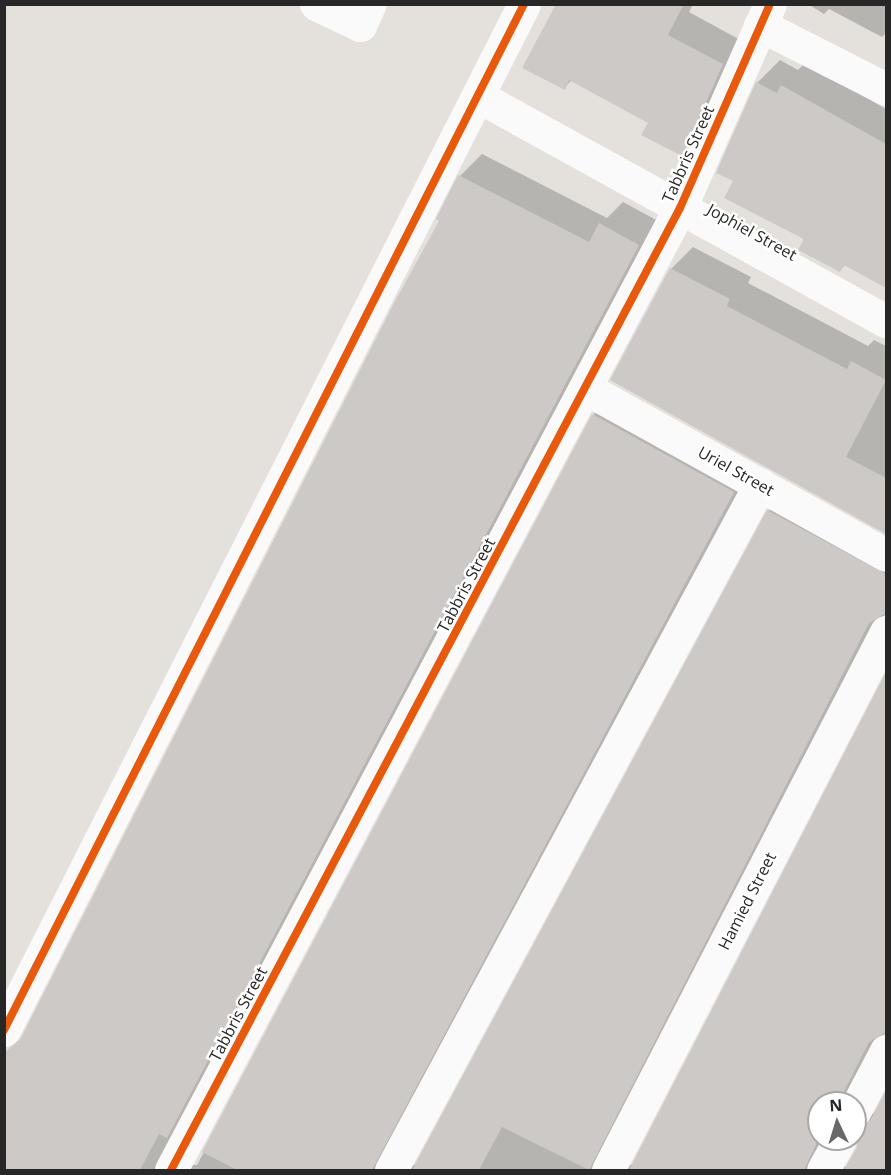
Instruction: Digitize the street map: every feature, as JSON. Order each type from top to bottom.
[{"type":"street","points":[[316,4],[360,25],[370,4]]},
{"type":"street","points":[[4,1030],[524,4]]},
{"type":"street","points":[[765,15],[886,88]]},
{"type":"street","name":"Tabbris Street","points":[[171,1170],[680,208],[765,15]]},
{"type":"street","name":"Jophiel Street","points":[[478,96],[886,321]]},
{"type":"street","name":"Uriel Street","points":[[585,388],[886,555]]},
{"type":"street","points":[[391,1170],[760,484]]},
{"type":"street","name":"Hamied Street","points":[[608,1170],[886,632]]},
{"type":"street","points":[[865,1091],[886,1051]]},
{"type":"street","points":[[823,1170],[833,1151]]},
{"type":"building","points":[[556,4],[684,4],[668,35],[723,64],[682,156],[641,135],[648,123],[569,80],[565,90],[522,68]]},
{"type":"building","points":[[756,82],[777,93],[781,85],[886,144],[886,288],[844,265],[840,272],[798,250],[804,239],[724,198],[733,181],[716,173]]},
{"type":"building","points":[[458,175],[589,242],[599,223],[639,245],[167,1138],[159,1134],[140,1170],[4,1170],[4,1053],[21,1038],[392,307],[439,221],[436,219]]},
{"type":"building","points":[[670,268],[730,299],[727,306],[847,369],[851,361],[886,380],[846,457],[886,478],[886,534],[610,380]]},
{"type":"building","points":[[592,414],[734,492],[372,1170],[237,1170],[202,1152]]},
{"type":"building","points":[[767,510],[886,574],[886,613],[869,623],[589,1170],[502,1127],[479,1170],[412,1170]]},
{"type":"building","points":[[886,672],[886,1032],[869,1042],[844,1091],[807,1091],[807,1151],[813,1151],[804,1170],[629,1170]]},
{"type":"building","points":[[886,1090],[886,1170],[844,1170],[855,1151],[867,1151],[867,1122],[871,1119]]},
{"type":"cycle path","points":[[4,1030],[524,4]]},
{"type":"cycle path","points":[[171,1170],[680,208],[770,4]]}]
